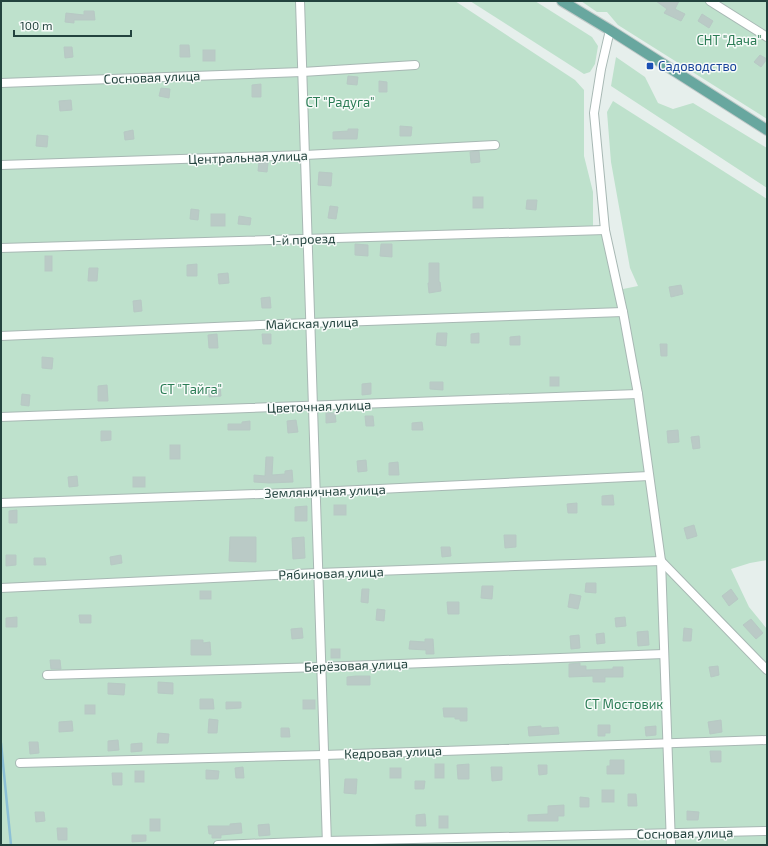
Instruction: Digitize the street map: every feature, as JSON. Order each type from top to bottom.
[{"type":"main road","points":[[562,1],[767,130]]},
{"type":"street","points":[[300,1],[327,843]]},
{"type":"street","points":[[710,1],[766,35]]},
{"type":"street","points":[[610,30],[601,69],[594,113],[605,230],[638,394],[661,561],[671,845]]},
{"type":"street","name":"Сосновая улица","points":[[1,83],[302,72],[415,65]]},
{"type":"street","name":"Центральная улица","points":[[1,165],[305,155],[495,145]]},
{"type":"street","name":"1-й проезд","points":[[1,248],[605,230]]},
{"type":"street","name":"Майская улица","points":[[1,336],[622,312]]},
{"type":"street","name":"Цветочная улица","points":[[1,417],[638,394]]},
{"type":"street","name":"Земляничная улица","points":[[1,503],[316,492],[649,476]]},
{"type":"street","points":[[661,561],[767,670]]},
{"type":"street","name":"Рябиновая улица","points":[[1,588],[318,573],[661,561]]},
{"type":"street","name":"Берёзовая улица","points":[[47,675],[321,667],[664,654]]},
{"type":"street","name":"Кедровая улица","points":[[20,763],[324,755],[767,740]]},
{"type":"street","name":"Сосновая улица","points":[[218,845],[767,831]]},
{"type":"green space","points":[[1,1],[455,1],[575,80],[584,90],[584,156],[593,192],[593,230],[605,230],[618,290],[638,286],[630,268],[611,162],[607,112],[613,101],[767,199],[767,560],[750,563],[731,569],[749,607],[767,629],[767,845],[1,845]]},
{"type":"green space","points":[[470,1],[535,1],[592,37],[598,46],[595,64],[590,72],[584,74]]},
{"type":"green space","name":"СНТ \"Дача\"","points":[[581,1],[767,1],[767,119],[618,25],[607,12],[597,12]]},
{"type":"green space","points":[[616,57],[645,77],[658,103],[673,109],[693,103],[767,148],[767,188],[611,86]]},
{"type":"building","points":[[656,1],[679,1],[675,9],[685,14],[681,21],[664,13],[667,9]]},
{"type":"building","points":[[84,11],[94,11],[95,20],[74,20],[74,23],[65,22],[66,13],[84,15]]},
{"type":"building","points":[[702,14],[713,21],[709,28],[698,21]]},
{"type":"building","points":[[180,45],[189,45],[190,57],[180,57]]},
{"type":"building","points":[[64,47],[72,47],[73,57],[65,58]]},
{"type":"building","points":[[203,50],[215,50],[215,61],[203,61]]},
{"type":"building","points":[[760,55],[767,59],[761,67],[754,62]]},
{"type":"building","points":[[348,76],[358,77],[357,85],[347,84]]},
{"type":"building","points":[[379,81],[387,82],[387,92],[379,92]]},
{"type":"building","points":[[261,84],[261,97],[252,97],[252,85]]},
{"type":"building","points":[[161,88],[170,89],[169,98],[159,96]]},
{"type":"building","points":[[71,100],[72,110],[60,111],[59,101]]},
{"type":"building","points":[[400,126],[412,127],[411,136],[400,136]]},
{"type":"building","points":[[348,129],[358,129],[357,139],[333,139],[333,132],[348,131]]},
{"type":"building","points":[[133,130],[134,139],[125,140],[124,132]]},
{"type":"building","points":[[37,135],[48,136],[47,147],[36,146]]},
{"type":"building","points":[[479,151],[480,162],[471,163],[470,152]]},
{"type":"building","points":[[259,162],[268,163],[267,172],[258,171]]},
{"type":"building","points":[[319,172],[332,173],[331,186],[318,185]]},
{"type":"building","points":[[473,197],[483,197],[483,208],[473,208]]},
{"type":"building","points":[[527,200],[537,200],[536,210],[526,209]]},
{"type":"building","points":[[330,206],[338,207],[336,219],[328,218]]},
{"type":"building","points":[[191,209],[199,210],[198,220],[190,219]]},
{"type":"building","points":[[211,214],[225,214],[225,226],[211,226]]},
{"type":"building","points":[[239,216],[251,218],[250,225],[238,224]]},
{"type":"building","points":[[355,244],[368,245],[368,256],[355,255]]},
{"type":"building","points":[[381,244],[392,244],[392,257],[380,256]]},
{"type":"building","points":[[45,256],[52,256],[52,271],[45,271]]},
{"type":"building","points":[[429,263],[439,263],[439,282],[441,291],[429,293]]},
{"type":"building","points":[[197,264],[197,276],[187,276],[187,265]]},
{"type":"building","points":[[89,268],[98,268],[97,281],[88,281]]},
{"type":"building","points":[[228,273],[229,283],[219,284],[218,274]]},
{"type":"building","points":[[681,285],[683,294],[671,297],[669,287]]},
{"type":"building","points":[[270,297],[271,308],[262,308],[261,298]]},
{"type":"building","points":[[141,300],[142,311],[134,312],[133,301]]},
{"type":"building","points":[[437,333],[447,333],[446,346],[436,345]]},
{"type":"building","points":[[479,333],[479,343],[471,343],[471,334]]},
{"type":"building","points":[[217,334],[218,348],[209,348],[208,335]]},
{"type":"building","points":[[262,334],[271,334],[271,344],[263,344]]},
{"type":"building","points":[[520,336],[520,345],[510,345],[510,337]]},
{"type":"building","points":[[660,344],[667,344],[667,356],[661,356]]},
{"type":"building","points":[[42,357],[53,358],[52,369],[42,368]]},
{"type":"building","points":[[550,377],[559,377],[559,386],[550,386]]},
{"type":"building","points":[[430,382],[443,382],[443,390],[430,389]]},
{"type":"building","points":[[371,383],[371,394],[362,395],[362,384]]},
{"type":"building","points":[[107,385],[108,401],[98,401],[98,386]]},
{"type":"building","points":[[209,386],[220,386],[221,396],[209,397]]},
{"type":"building","points":[[22,394],[30,395],[29,406],[21,405]]},
{"type":"building","points":[[326,413],[335,413],[336,422],[326,423]]},
{"type":"building","points":[[365,416],[373,416],[374,426],[366,426]]},
{"type":"building","points":[[296,420],[298,432],[288,433],[287,421]]},
{"type":"building","points":[[250,421],[250,430],[228,430],[228,424],[242,424],[242,422]]},
{"type":"building","points":[[422,422],[423,430],[412,430],[412,423]]},
{"type":"building","points":[[678,430],[679,442],[668,443],[667,431]]},
{"type":"building","points":[[101,431],[111,431],[111,440],[101,441]]},
{"type":"building","points":[[699,436],[700,448],[693,449],[691,437]]},
{"type":"building","points":[[170,445],[180,445],[180,459],[170,459]]},
{"type":"building","points":[[266,457],[273,457],[272,475],[285,474],[285,471],[292,470],[293,482],[254,482],[254,475],[265,476]]},
{"type":"building","points":[[366,460],[367,471],[358,472],[357,461]]},
{"type":"building","points":[[398,462],[399,475],[389,475],[389,463]]},
{"type":"building","points":[[77,476],[78,486],[69,487],[68,477]]},
{"type":"building","points":[[133,477],[145,477],[145,487],[133,487]]},
{"type":"building","points":[[613,495],[614,505],[602,505],[602,496]]},
{"type":"building","points":[[577,503],[577,513],[568,513],[567,504]]},
{"type":"building","points":[[334,505],[346,505],[346,515],[334,515]]},
{"type":"building","points":[[307,506],[307,521],[295,521],[295,507]]},
{"type":"building","points":[[17,510],[17,523],[9,523],[9,511]]},
{"type":"building","points":[[694,525],[697,536],[687,539],[684,528]]},
{"type":"building","points":[[504,535],[516,535],[516,547],[505,548]]},
{"type":"building","points":[[230,537],[256,537],[256,562],[229,561]]},
{"type":"building","points":[[304,537],[305,558],[293,559],[292,538]]},
{"type":"building","points":[[441,547],[450,547],[451,556],[442,557]]},
{"type":"building","points":[[6,555],[16,555],[16,565],[6,566]]},
{"type":"building","points":[[121,555],[122,563],[111,565],[110,557]]},
{"type":"building","points":[[34,558],[45,558],[46,565],[34,565]]},
{"type":"building","points":[[586,583],[596,583],[596,593],[585,592]]},
{"type":"building","points":[[482,586],[493,586],[492,599],[481,598]]},
{"type":"building","points":[[362,589],[369,589],[368,603],[361,602]]},
{"type":"building","points":[[731,589],[738,599],[729,606],[722,596]]},
{"type":"building","points":[[200,591],[211,591],[211,599],[200,599]]},
{"type":"building","points":[[570,594],[581,596],[578,609],[568,607]]},
{"type":"building","points":[[447,602],[459,602],[459,614],[448,614]]},
{"type":"building","points":[[377,609],[385,610],[384,621],[376,620]]},
{"type":"building","points":[[79,615],[91,615],[91,623],[80,623]]},
{"type":"building","points":[[17,617],[17,627],[6,627],[6,618]]},
{"type":"building","points":[[625,617],[626,626],[616,627],[615,618]]},
{"type":"building","points":[[751,619],[763,633],[756,639],[743,625]]},
{"type":"building","points":[[302,628],[303,638],[292,639],[291,629]]},
{"type":"building","points":[[684,628],[692,629],[691,641],[683,641]]},
{"type":"building","points":[[648,631],[649,645],[638,646],[637,632]]},
{"type":"building","points":[[604,633],[605,643],[597,644],[596,634]]},
{"type":"building","points":[[579,635],[580,648],[571,649],[570,636]]},
{"type":"building","points":[[425,639],[433,639],[434,654],[426,654],[426,650],[409,649],[410,641],[425,642]]},
{"type":"building","points":[[191,640],[203,640],[203,643],[210,642],[211,655],[191,655]]},
{"type":"building","points":[[331,649],[340,649],[340,658],[331,658]]},
{"type":"building","points":[[50,660],[60,660],[61,669],[51,669]]},
{"type":"building","points":[[580,663],[580,666],[586,666],[586,670],[623,667],[623,677],[605,677],[605,682],[593,682],[593,676],[569,677],[569,664]]},
{"type":"building","points":[[718,666],[719,675],[711,677],[709,667]]},
{"type":"building","points":[[370,676],[370,685],[347,685],[347,677]]},
{"type":"building","points":[[158,682],[173,683],[173,694],[158,693]]},
{"type":"building","points":[[108,683],[125,684],[124,695],[108,694]]},
{"type":"building","points":[[200,699],[213,699],[214,709],[200,709]]},
{"type":"building","points":[[303,700],[315,700],[315,709],[303,709]]},
{"type":"building","points":[[226,702],[241,702],[241,708],[226,709]]},
{"type":"building","points":[[85,705],[95,705],[95,714],[85,714]]},
{"type":"building","points":[[443,708],[467,708],[467,721],[460,721],[460,719],[455,719],[455,717],[444,717]]},
{"type":"building","points":[[209,719],[218,720],[217,733],[208,733]]},
{"type":"building","points":[[721,720],[722,732],[710,734],[708,722]]},
{"type":"building","points":[[72,721],[73,731],[59,732],[59,722]]},
{"type":"building","points":[[598,725],[610,725],[610,733],[605,733],[605,736],[598,736]]},
{"type":"building","points":[[541,726],[541,728],[558,727],[559,734],[529,736],[528,727]]},
{"type":"building","points":[[656,726],[656,735],[646,736],[645,727]]},
{"type":"building","points":[[281,728],[289,728],[290,737],[281,737]]},
{"type":"building","points":[[158,733],[169,734],[168,743],[157,743]]},
{"type":"building","points":[[118,740],[119,750],[108,751],[108,741]]},
{"type":"building","points":[[29,742],[38,742],[39,753],[30,754]]},
{"type":"building","points":[[142,743],[142,751],[131,752],[131,744]]},
{"type":"building","points":[[710,751],[721,751],[721,762],[711,762]]},
{"type":"building","points":[[610,760],[624,760],[624,774],[607,774],[607,766],[610,766]]},
{"type":"building","points":[[435,764],[444,764],[444,778],[435,778]]},
{"type":"building","points":[[469,764],[469,779],[458,779],[457,765]]},
{"type":"building","points":[[538,765],[547,765],[547,774],[539,775]]},
{"type":"building","points":[[243,767],[244,778],[236,778],[235,768]]},
{"type":"building","points":[[491,767],[502,767],[502,780],[492,781]]},
{"type":"building","points":[[390,768],[401,768],[401,778],[390,778]]},
{"type":"building","points":[[206,770],[219,771],[218,779],[206,779]]},
{"type":"building","points":[[135,771],[144,771],[144,782],[135,782]]},
{"type":"building","points":[[112,773],[122,773],[122,785],[113,785]]},
{"type":"building","points":[[345,779],[357,779],[356,794],[344,793]]},
{"type":"building","points":[[415,781],[425,781],[424,789],[415,789]]},
{"type":"building","points":[[602,790],[614,790],[614,802],[602,802]]},
{"type":"building","points":[[628,794],[636,794],[637,806],[628,806]]},
{"type":"building","points":[[580,797],[589,798],[589,807],[580,807]]},
{"type":"building","points":[[564,805],[564,816],[558,816],[558,821],[528,821],[528,815],[548,814],[548,806]]},
{"type":"building","points":[[687,811],[699,812],[698,820],[687,820]]},
{"type":"building","points":[[35,812],[44,812],[45,821],[36,822]]},
{"type":"building","points":[[425,814],[426,826],[416,826],[416,815]]},
{"type":"building","points":[[439,816],[448,816],[448,828],[439,828]]},
{"type":"building","points":[[150,819],[160,819],[160,831],[150,831]]},
{"type":"building","points":[[241,823],[242,833],[221,835],[221,838],[212,838],[212,834],[209,834],[208,826],[230,826],[230,824]]},
{"type":"building","points":[[269,824],[270,835],[259,836],[258,825]]},
{"type":"building","points":[[57,828],[67,828],[67,840],[58,840]]},
{"type":"building","points":[[132,835],[146,835],[146,841],[132,842]]},
{"type":"waterway","points":[[1,743],[11,845]]},
{"type":"place","name":"Садоводство","points":[[650,66]]},
{"type":"park label","name":"СТ \"Радуга\"","points":[[340,102]]},
{"type":"park label","name":"СТ \"Тайга\"","points":[[191,389]]},
{"type":"park label","name":"СТ Мостовик","points":[[624,704]]}]
